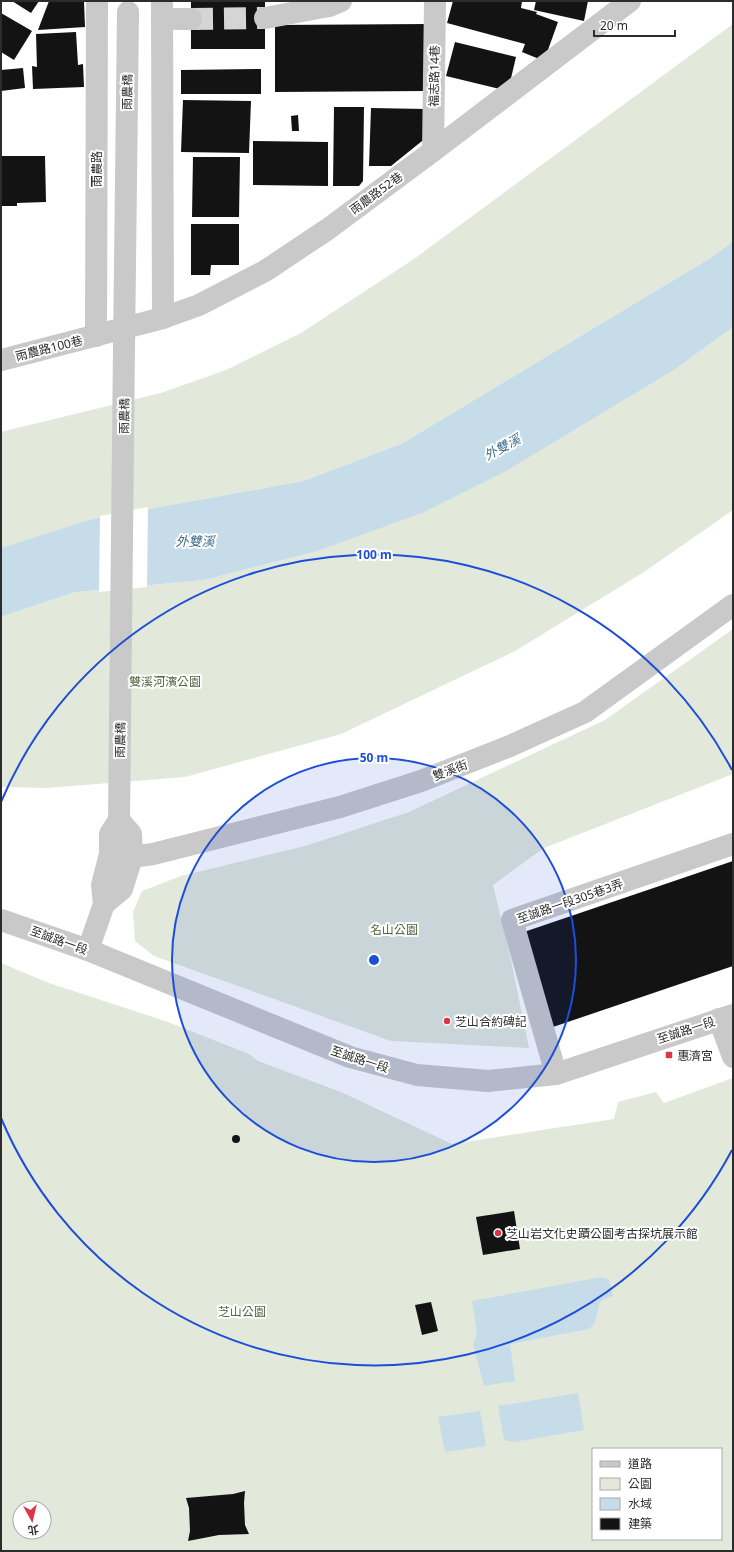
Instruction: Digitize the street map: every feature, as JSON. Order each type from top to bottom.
[{"type":"street","name":"雨農路","points":[[96,336],[97,1]]},
{"type":"street","points":[[265,18],[329,6],[341,1]]},
{"type":"street","name":"福志路14巷","points":[[433,151],[436,1]]},
{"type":"street","name":"雨農路52巷","points":[[96,336],[199,306],[265,271],[328,229],[630,1]]},
{"type":"street","name":"雨農橋","points":[[119,820],[128,7]]},
{"type":"street","points":[[162,318],[162,10],[191,19]]},
{"type":"street","name":"雨農路100巷","points":[[1,360],[96,336]]},
{"type":"street","name":"雙溪街","points":[[132,857],[153,854],[340,807],[421,781],[510,746],[585,712],[733,606]]},
{"type":"street","points":[[88,950],[104,904],[102,885],[110,854],[110,834],[119,820],[131,834],[132,857],[122,889],[104,904]]},
{"type":"street","name":"至誠路一段305巷3弄","points":[[556,1074],[512,920],[733,844]]},
{"type":"street","name":"至誠路一段","points":[[1,920],[88,950],[350,1057],[417,1076],[488,1081],[556,1074],[726,1017]]},
{"type":"street","points":[[726,1017],[733,1057]]},
{"type":"green space","points":[[733,24],[733,241],[712,257],[401,444],[303,481],[88,520],[1,548],[1,432],[161,393],[226,370],[301,333],[414,259]]},
{"type":"green space","name":"雙溪河濱公園","points":[[733,327],[733,510],[644,572],[515,651],[341,734],[185,777],[46,788],[1,787],[1,617],[76,592],[204,580],[314,552],[677,368]]},
{"type":"green space","name":"名山公園","points":[[733,629],[733,774],[544,848],[493,885],[511,960],[529,1048],[391,1041],[154,956],[135,941],[133,912],[142,891],[181,876],[305,846],[409,812],[605,720]]},
{"type":"green space","name":"芝山公園","points":[[1,963],[49,983],[168,1022],[249,1054],[258,1061],[341,1092],[452,1144],[614,1119],[618,1102],[656,1092],[664,1103],[733,1078],[733,1551],[1,1551]]},
{"type":"water","name":"外雙溪","points":[[733,241],[733,327],[677,368],[506,471],[422,513],[314,552],[204,580],[76,592],[1,617],[1,548],[88,520],[303,481],[401,444],[712,257]]},
{"type":"water","points":[[602,1277],[609,1280],[613,1296],[600,1302],[595,1323],[589,1329],[510,1344],[515,1381],[484,1386],[473,1344],[477,1334],[472,1301]]},
{"type":"water","points":[[578,1393],[584,1430],[514,1442],[504,1440],[498,1406]]},
{"type":"water","points":[[480,1411],[486,1446],[445,1452],[438,1417]]},
{"type":"pier","points":[[148,507],[147,587],[99,592],[100,516]]},
{"type":"building","points":[[12,1],[39,1],[31,13]]},
{"type":"building","points":[[49,1],[84,1],[85,27],[38,30]]},
{"type":"building","points":[[191,1],[265,1],[265,49],[191,49]]},
{"type":"building","points":[[453,1],[522,1],[521,8],[537,12],[536,14],[558,22],[544,61],[522,52],[525,44],[447,23]]},
{"type":"building","points":[[536,1],[588,1],[584,21],[534,10]]},
{"type":"building","points":[[1,13],[32,31],[14,60],[1,52]]},
{"type":"building","points":[[427,24],[427,91],[275,92],[275,25]]},
{"type":"building","points":[[76,32],[78,65],[83,64],[84,87],[33,89],[32,66],[37,67],[36,34]]},
{"type":"building","points":[[455,42],[516,57],[508,91],[446,76]]},
{"type":"building","points":[[23,68],[25,88],[1,91],[1,70]]},
{"type":"building","points":[[261,69],[261,94],[181,94],[181,70]]},
{"type":"building","points":[[183,100],[251,101],[249,153],[181,152]]},
{"type":"building","points":[[334,107],[364,107],[363,181],[359,186],[333,186]]},
{"type":"building","points":[[371,108],[426,109],[427,137],[391,166],[369,166]]},
{"type":"building","points":[[298,115],[299,131],[292,131],[291,116]]},
{"type":"building","points":[[253,141],[328,142],[328,186],[253,185]]},
{"type":"building","points":[[1,156],[45,156],[46,202],[17,203],[17,206],[1,206]]},
{"type":"building","points":[[193,157],[240,157],[239,217],[192,217]]},
{"type":"building","points":[[191,224],[239,224],[239,265],[211,265],[210,275],[191,275]]},
{"type":"building","points":[[733,861],[733,966],[553,1027],[521,933]]},
{"type":"building","points":[[236,1135],[239,1136],[239,1142],[236,1143],[233,1142],[232,1139],[233,1136]]},
{"type":"building","name":"芝山岩文化史蹟公園考古探坑展示館","points":[[514,1211],[520,1249],[483,1255],[476,1217]]},
{"type":"building","points":[[431,1302],[438,1331],[422,1335],[415,1305]]},
{"type":"building","points":[[245,1491],[245,1525],[249,1534],[219,1535],[188,1541],[190,1531],[189,1508],[186,1498],[233,1494]]},
{"type":"tunnel","points":[[191,19],[265,18]]},
{"type":"place","name":"芝山合約碑記","points":[[447,1021]]},
{"type":"place","name":"惠濟宮","points":[[669,1055]]},
{"type":"place","name":"芝山岩文化史蹟公園考古探坑展示館","points":[[498,1233]]}]
